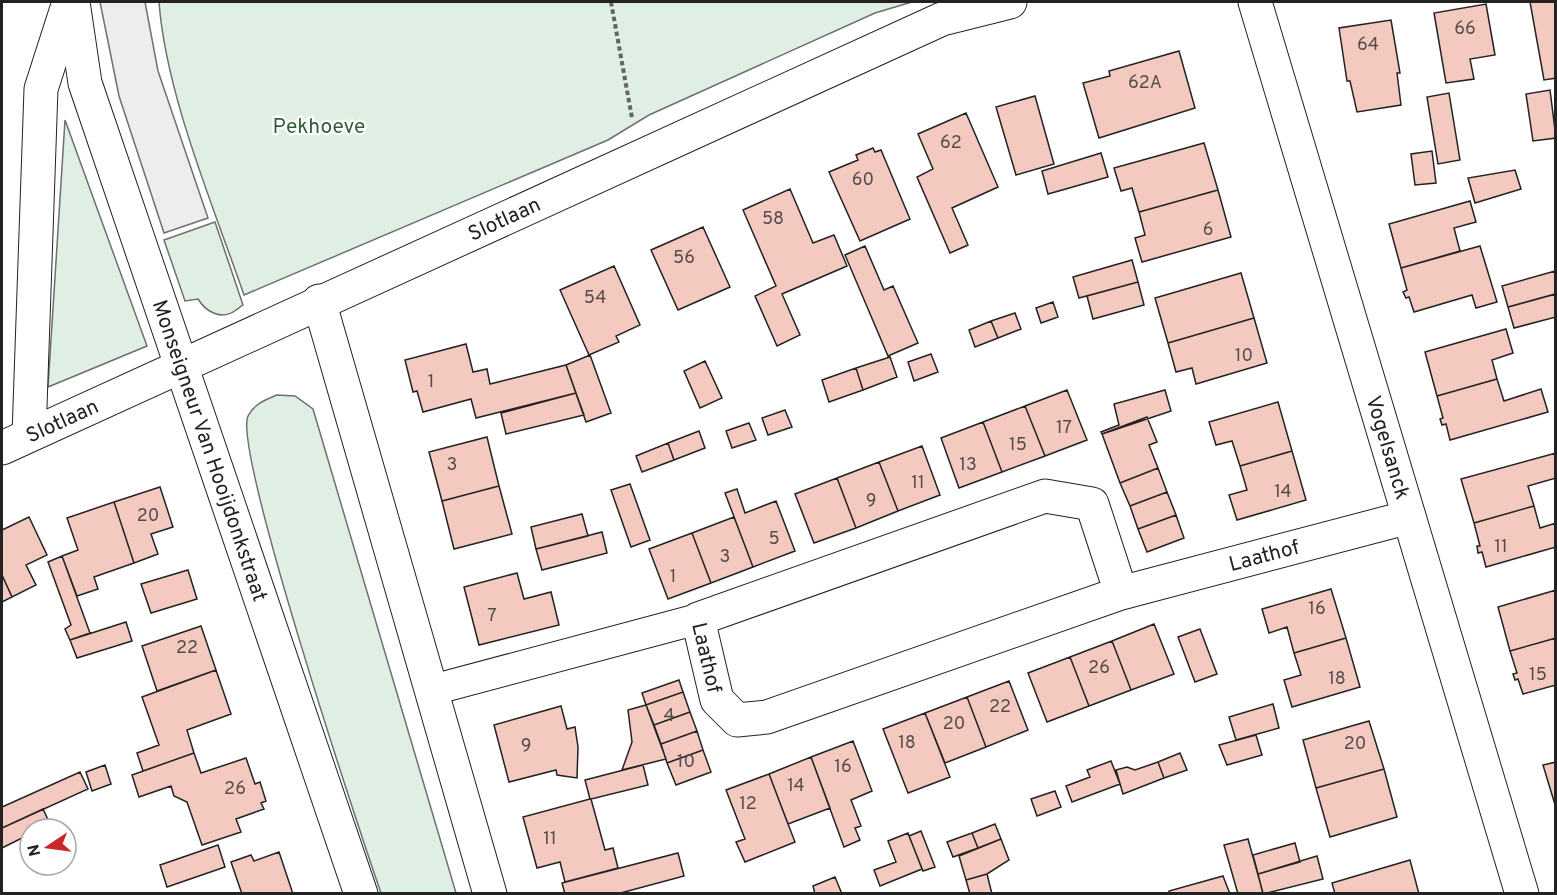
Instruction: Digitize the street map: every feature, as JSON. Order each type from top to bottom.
[{"type":"street","points":[[15,441],[41,89],[69,2]]},
{"type":"street","name":"Monseigneur Van Hooijdonkstraat","points":[[73,2],[86,83],[361,894]]},
{"type":"street","name":"Slotlaan","points":[[15,441],[942,19],[1010,2]]},
{"type":"street","name":"Vogelsanck","points":[[1255,2],[1521,894]]},
{"type":"street","points":[[319,301],[490,894]]},
{"type":"street","name":"Laathof","points":[[1120,593],[1092,504],[1045,496],[698,619],[717,700],[737,720],[767,717],[1120,593],[1409,517]]},
{"type":"street","points":[[432,690],[698,619]]},
{"type":"path","points":[[611,2],[639,157]]},
{"type":"green space","name":"Pekhoeve","points":[[159,2],[912,2],[875,13],[649,115],[608,140],[244,295],[192,150],[171,74],[163,38]]},
{"type":"green space","points":[[65,120],[147,346],[48,387]]},
{"type":"green space","points":[[215,222],[243,305],[225,315],[210,311],[198,299],[185,301],[164,240]]},
{"type":"green space","points":[[277,395],[295,396],[313,409],[456,893],[381,893],[301,645],[260,497],[249,444],[248,416],[257,405]]},
{"type":"shaded area","points":[[100,2],[145,2],[158,71],[208,218],[164,233],[119,96]]},
{"type":"building","points":[[1530,2],[1556,2],[1556,78],[1544,80]]},
{"type":"building","points":[[1486,4],[1495,55],[1470,59],[1474,79],[1446,83],[1434,13]]},
{"type":"building","points":[[1391,20],[1400,73],[1397,73],[1401,105],[1357,112],[1350,81],[1347,81],[1339,28]]},
{"type":"building","points":[[1179,51],[1195,108],[1099,138],[1083,83],[1110,76],[1109,71]]},
{"type":"building","points":[[1550,90],[1556,138],[1533,141],[1526,94]]},
{"type":"building","points":[[1449,93],[1460,160],[1438,164],[1427,97]]},
{"type":"building","points":[[1035,96],[1054,164],[1016,175],[996,107]]},
{"type":"building","points":[[966,113],[998,187],[952,208],[968,245],[950,253],[917,177],[933,169],[918,134]]},
{"type":"building","points":[[1204,143],[1218,190],[1139,212],[1132,188],[1121,191],[1114,168]]},
{"type":"building","points":[[873,148],[875,152],[881,150],[910,219],[860,241],[829,172],[858,160],[856,155]]},
{"type":"building","points":[[1432,151],[1436,183],[1415,185],[1411,154]]},
{"type":"building","points":[[1101,153],[1108,177],[1048,194],[1042,171]]},
{"type":"building","points":[[1515,170],[1521,189],[1475,203],[1468,178]]},
{"type":"building","points":[[790,189],[813,243],[834,235],[847,266],[782,294],[800,335],[777,346],[755,296],[776,286],[743,210]]},
{"type":"building","points":[[1218,190],[1231,237],[1142,262],[1135,238],[1145,235],[1139,212]]},
{"type":"building","points":[[1470,201],[1476,222],[1454,228],[1460,251],[1401,268],[1389,224]]},
{"type":"building","points":[[703,227],[730,287],[678,310],[651,250]]},
{"type":"building","points":[[865,246],[884,290],[893,286],[918,343],[888,356],[845,255]]},
{"type":"building","points":[[1480,246],[1497,302],[1476,308],[1472,295],[1414,312],[1409,297],[1406,298],[1403,292],[1407,290],[1401,268]]},
{"type":"building","points":[[1132,260],[1138,282],[1079,298],[1073,277]]},
{"type":"building","points":[[614,266],[640,325],[616,336],[619,342],[589,355],[560,290]]},
{"type":"building","points":[[1555,271],[1556,294],[1508,307],[1502,286]]},
{"type":"building","points":[[1241,273],[1254,318],[1168,343],[1155,298]]},
{"type":"building","points":[[1138,282],[1144,305],[1093,319],[1087,296]]},
{"type":"building","points":[[1555,294],[1556,317],[1514,328],[1508,307]]},
{"type":"building","points":[[1053,302],[1058,317],[1041,323],[1036,308]]},
{"type":"building","points":[[1015,313],[1021,329],[998,338],[991,321]]},
{"type":"building","points":[[1254,318],[1267,363],[1196,384],[1192,368],[1176,372],[1168,343]]},
{"type":"building","points":[[991,321],[998,338],[975,347],[969,330]]},
{"type":"building","points":[[1506,329],[1513,353],[1492,360],[1497,379],[1437,396],[1425,352]]},
{"type":"building","points":[[466,344],[473,372],[487,369],[490,384],[566,365],[576,393],[476,418],[471,399],[423,412],[417,391],[413,392],[405,360]]},
{"type":"building","points":[[931,354],[938,372],[914,381],[908,362]]},
{"type":"building","points":[[590,355],[611,413],[586,422],[566,365]]},
{"type":"building","points":[[890,357],[897,377],[863,390],[856,368]]},
{"type":"building","points":[[705,361],[722,398],[700,408],[684,371]]},
{"type":"building","points":[[856,368],[863,390],[829,402],[822,380]]},
{"type":"building","points":[[1497,379],[1504,401],[1541,389],[1548,412],[1450,440],[1446,424],[1442,425],[1440,419],[1443,418],[1437,396]]},
{"type":"building","points":[[1067,390],[1087,440],[1045,456],[1025,406]]},
{"type":"building","points":[[1165,390],[1171,411],[1102,434],[1101,432],[1119,425],[1114,404]]},
{"type":"building","points":[[576,393],[584,415],[506,434],[501,413]]},
{"type":"building","points":[[1278,402],[1292,451],[1240,466],[1232,441],[1216,445],[1209,422]]},
{"type":"building","points":[[1025,406],[1045,456],[1002,472],[983,422]]},
{"type":"building","points":[[785,410],[792,427],[768,435],[762,418]]},
{"type":"building","points":[[1147,417],[1157,442],[1149,445],[1158,468],[1120,483],[1102,434]]},
{"type":"building","points":[[983,422],[1002,472],[959,488],[941,438]]},
{"type":"building","points":[[749,423],[756,440],[732,448],[726,431]]},
{"type":"building","points":[[699,431],[705,448],[674,460],[668,443]]},
{"type":"building","points":[[487,437],[499,486],[442,501],[429,452]]},
{"type":"building","points":[[668,443],[674,460],[642,472],[636,456]]},
{"type":"building","points":[[922,446],[940,495],[898,511],[879,462]]},
{"type":"building","points":[[1292,451],[1306,500],[1237,520],[1229,495],[1247,490],[1240,466]]},
{"type":"building","points":[[1556,453],[1556,478],[1528,486],[1534,506],[1474,523],[1461,479]]},
{"type":"building","points":[[879,462],[898,511],[856,528],[837,478]]},
{"type":"building","points":[[1158,468],[1167,492],[1130,506],[1120,483]]},
{"type":"building","points":[[837,478],[856,528],[814,543],[795,494]]},
{"type":"building","points":[[630,484],[650,540],[631,547],[611,490]]},
{"type":"building","points":[[499,486],[512,534],[454,549],[442,501]]},
{"type":"building","points":[[160,487],[173,527],[151,534],[158,554],[134,563],[114,502]]},
{"type":"building","points":[[737,489],[745,513],[776,501],[795,551],[753,567],[725,493]]},
{"type":"building","points":[[1167,492],[1176,515],[1138,529],[1130,506]]},
{"type":"building","points":[[114,502],[134,563],[94,577],[98,589],[77,596],[62,556],[78,550],[67,518]]},
{"type":"building","points":[[1534,506],[1540,528],[1556,523],[1556,547],[1486,567],[1482,552],[1478,553],[1477,546],[1480,546],[1474,523]]},
{"type":"building","points":[[582,514],[588,536],[536,549],[531,527]]},
{"type":"building","points":[[1176,515],[1184,538],[1147,552],[1138,529]]},
{"type":"building","points":[[29,517],[47,555],[26,565],[36,585],[12,597],[2,575],[2,530]]},
{"type":"building","points":[[734,517],[753,567],[711,583],[692,533]]},
{"type":"building","points":[[602,532],[607,553],[542,570],[536,549]]},
{"type":"building","points":[[692,533],[711,583],[668,599],[649,549]]},
{"type":"building","points":[[62,556],[90,633],[70,640],[65,629],[71,625],[48,562]]},
{"type":"building","points":[[188,570],[197,599],[151,613],[141,584]]},
{"type":"building","points":[[517,573],[524,599],[551,592],[559,625],[479,645],[464,587]]},
{"type":"building","points":[[2,575],[12,597],[2,602]]},
{"type":"building","points":[[1331,589],[1346,638],[1294,653],[1287,627],[1269,633],[1262,609]]},
{"type":"building","points":[[1556,590],[1556,638],[1510,651],[1498,607]]},
{"type":"building","points":[[126,622],[132,641],[77,658],[70,640]]},
{"type":"building","points":[[1154,624],[1174,674],[1131,690],[1112,641]]},
{"type":"building","points":[[201,626],[216,670],[157,691],[142,646]]},
{"type":"building","points":[[1200,629],[1217,674],[1195,682],[1178,637]]},
{"type":"building","points":[[1346,638],[1360,687],[1292,707],[1284,680],[1301,675],[1294,653]]},
{"type":"building","points":[[1556,638],[1556,685],[1523,694],[1518,679],[1515,680],[1513,674],[1517,673],[1510,651]]},
{"type":"building","points":[[1112,641],[1131,690],[1089,706],[1070,657]]},
{"type":"building","points":[[1070,657],[1089,706],[1047,722],[1028,673]]},
{"type":"building","points":[[216,670],[231,714],[187,730],[194,753],[143,771],[137,753],[159,745],[142,697]]},
{"type":"building","points":[[679,680],[683,692],[646,705],[642,693]]},
{"type":"building","points":[[1009,681],[1028,730],[986,747],[967,697]]},
{"type":"building","points":[[683,692],[690,712],[654,725],[646,705]]},
{"type":"building","points":[[967,697],[986,747],[945,763],[925,713]]},
{"type":"building","points":[[1273,704],[1279,728],[1236,740],[1229,717]]},
{"type":"building","points":[[646,705],[666,759],[622,770],[632,742],[628,710]]},
{"type":"building","points":[[561,706],[567,729],[575,727],[578,747],[577,778],[557,775],[556,770],[509,782],[494,725]]},
{"type":"building","points":[[690,712],[697,731],[661,744],[654,725]]},
{"type":"building","points":[[925,713],[950,777],[908,793],[883,729]]},
{"type":"building","points":[[1369,721],[1384,769],[1316,788],[1303,740]]},
{"type":"building","points":[[697,731],[703,750],[667,763],[661,744]]},
{"type":"building","points":[[1256,735],[1262,755],[1227,765],[1219,745]]},
{"type":"building","points":[[853,741],[872,791],[851,800],[861,826],[855,828],[860,840],[844,847],[811,757]]},
{"type":"building","points":[[703,750],[711,772],[676,785],[667,763]]},
{"type":"building","points":[[194,753],[201,773],[246,758],[255,784],[260,782],[266,801],[261,803],[264,809],[236,819],[241,832],[202,845],[187,802],[174,796],[171,786],[139,797],[132,775]]},
{"type":"building","points":[[1180,753],[1187,770],[1164,778],[1158,762]]},
{"type":"building","points":[[811,757],[830,808],[788,824],[769,774]]},
{"type":"building","points":[[1111,761],[1120,784],[1072,802],[1066,786],[1090,777],[1087,770]]},
{"type":"building","points":[[1158,762],[1164,778],[1123,794],[1116,770],[1127,767],[1135,770]]},
{"type":"building","points":[[1556,762],[1556,808],[1543,765]]},
{"type":"building","points":[[105,765],[111,784],[92,791],[86,772]]},
{"type":"building","points":[[643,765],[648,785],[591,799],[605,850],[613,848],[618,868],[565,882],[560,862],[537,868],[523,817],[590,799],[585,780]]},
{"type":"building","points":[[1384,769],[1397,817],[1330,837],[1316,788]]},
{"type":"building","points":[[80,772],[88,789],[26,817],[18,817],[18,821],[2,828],[2,807]]},
{"type":"building","points":[[769,774],[795,842],[745,862],[736,842],[745,839],[726,790]]},
{"type":"building","points":[[1055,791],[1061,807],[1037,816],[1031,799]]},
{"type":"building","points":[[43,809],[47,817],[26,817]]},
{"type":"building","points":[[18,821],[18,840],[2,848],[2,828]]},
{"type":"building","points":[[995,824],[1001,839],[978,848],[972,833]]},
{"type":"building","points":[[921,831],[935,867],[923,871],[909,836]]},
{"type":"building","points":[[908,833],[922,869],[880,886],[874,870],[896,862],[888,841]]},
{"type":"building","points":[[972,833],[978,848],[953,857],[947,842]]},
{"type":"building","points":[[1001,839],[1009,860],[987,874],[966,880],[959,856]]},
{"type":"building","points":[[1248,839],[1262,894],[1238,894],[1224,845]]},
{"type":"building","points":[[1295,843],[1300,862],[1258,874],[1253,855]]},
{"type":"building","points":[[218,845],[225,867],[167,887],[160,865]]},
{"type":"building","points":[[279,852],[293,894],[242,894],[231,862],[251,855],[254,861]]},
{"type":"building","points":[[678,853],[684,876],[617,894],[565,894],[562,883]]},
{"type":"building","points":[[1317,856],[1323,879],[1263,894],[1258,874]]},
{"type":"building","points":[[1410,860],[1419,894],[1335,894],[1332,883]]},
{"type":"building","points":[[987,874],[992,894],[970,894],[966,880]]},
{"type":"building","points":[[1223,876],[1230,894],[1169,894],[1169,891]]},
{"type":"building","points":[[835,877],[842,894],[815,894],[813,886]]}]
